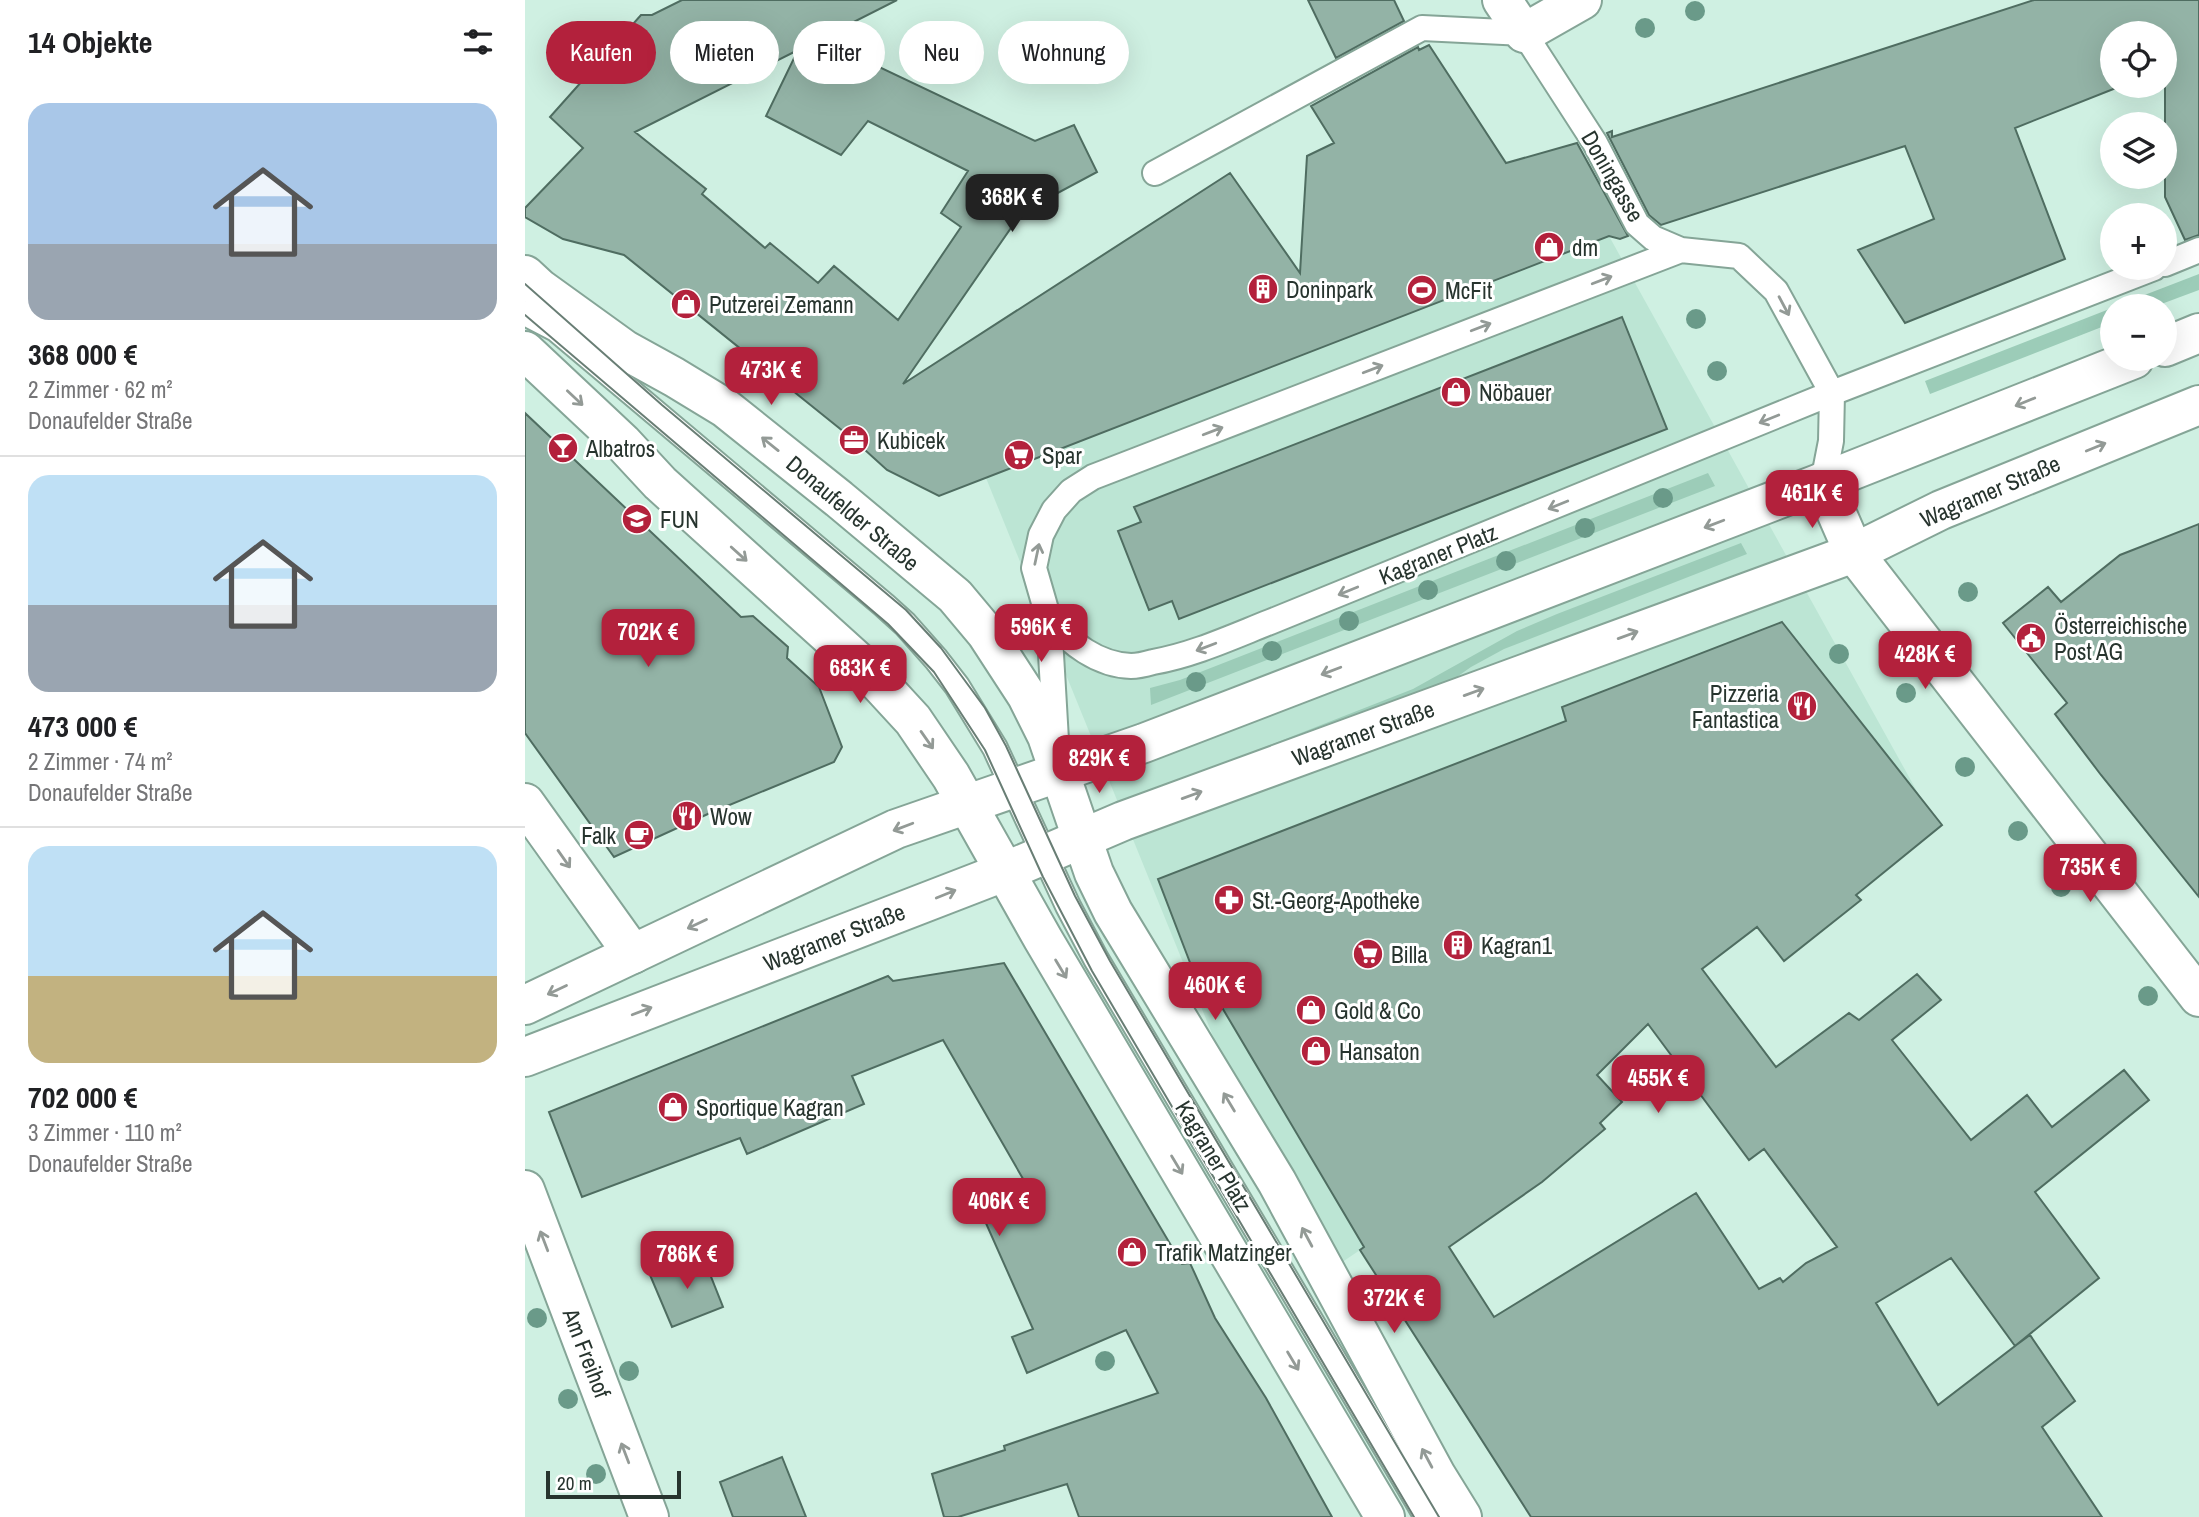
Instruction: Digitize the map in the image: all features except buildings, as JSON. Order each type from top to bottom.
[{"type":"main road","name":"Doningasse","points":[[1502,0],[1524,33]]},
{"type":"main road","points":[[1524,33],[1582,0]]},
{"type":"main road","name":"Donaufelder Straße","points":[[530,294],[725,408],[955,596],[986,633],[1027,696],[1047,736],[1082,837]]},
{"type":"main road","points":[[2177,342],[2199,333]]},
{"type":"main road","points":[[525,351],[622,442],[660,483],[874,676],[913,720],[967,804],[1004,872]]},
{"type":"main road","points":[[525,1005],[897,829],[1168,734],[2104,371]]},
{"type":"main road","name":"Wagramer Straße","points":[[525,1057],[1004,872],[1082,837],[1854,552],[1941,510],[2199,405]]},
{"type":"main road","points":[[1823,482],[1854,552],[2199,997]]},
{"type":"main road","points":[[525,803],[632,954]]},
{"type":"main road","name":"Kagraner Platz","points":[[1082,837],[1094,873],[1113,912],[1277,1182],[1436,1475],[1462,1517]]},
{"type":"main road","name":"Kagraner Platz","points":[[1004,872],[1385,1517]]},
{"type":"main road","name":"Am Freihof","points":[[525,1190],[649,1517]]},
{"type":"lane","points":[[1155,173],[1422,28],[1524,33]]},
{"type":"lane","name":"Doningasse","points":[[1524,33],[1595,143],[1637,224],[1653,238],[1681,250],[1739,256],[1776,291],[1832,393],[1831,441],[1823,482]]},
{"type":"lane","name":"Kagraner Platz","points":[[1060,772],[1055,734],[1049,620],[1034,568],[1041,535],[1054,510],[1071,491],[1093,477],[1681,250]]},
{"type":"lane","points":[[2177,259],[2199,250]]},
{"type":"lane","points":[[1832,393],[2123,280]]},
{"type":"lane","name":"Kagraner Platz","points":[[530,294],[541,299],[557,328],[905,624],[964,697],[995,748],[1068,906],[1096,958],[1427,1517]]},
{"type":"lane","name":"Kagraner Platz","points":[[1049,620],[1069,641],[1090,655],[1112,663],[1133,666],[1177,658],[1832,393]]},
{"type":"shaded area","points":[[1609,236],[1919,795],[1708,964],[1597,1075],[1313,1282],[986,478]]},
{"type":"shaded area","points":[[2199,274],[2199,290],[2177,298],[2177,294],[2147,294]]},
{"type":"shaded area","points":[[2100,313],[2100,328],[1930,394],[1925,381]]},
{"type":"shaded area","points":[[1708,473],[1715,486],[1151,705],[1150,688],[1180,680]]},
{"type":"shaded area","points":[[1741,543],[1747,554],[1504,649],[1444,686],[1178,781],[1413,689],[1517,631]]},
{"type":"tram line","points":[[525,284],[662,405],[906,610],[941,648],[985,708],[1006,746],[1075,896],[1110,961],[1439,1517]]},
{"type":"tram line","points":[[525,315],[888,624],[934,672],[985,750],[1043,877],[1092,971],[1414,1517]]},
{"type":"place","name":"dm","points":[[1549,247]]},
{"type":"place","name":"Doninpark","points":[[1263,289]]},
{"type":"place","name":"McFit","points":[[1422,290]]},
{"type":"place","name":"Putzerei Zemann","points":[[686,304]]},
{"type":"place","name":"Nöbauer","points":[[1456,392]]},
{"type":"place","name":"Kubicek","points":[[854,440]]},
{"type":"place","name":"Albatros","points":[[563,448]]},
{"type":"place","name":"Spar","points":[[1019,455]]},
{"type":"place","name":"FUN","points":[[637,519]]},
{"type":"place","name":"Österreichische Post AG","points":[[2031,638]]},
{"type":"place","name":"Pizzeria Fantastica","points":[[1802,706]]},
{"type":"place","name":"Wow","points":[[687,816]]},
{"type":"place","name":"Falk","points":[[639,835]]},
{"type":"place","name":"St.-Georg-Apotheke","points":[[1229,900]]},
{"type":"place","name":"Kagran1","points":[[1458,945]]},
{"type":"place","name":"Billa","points":[[1368,954]]},
{"type":"place","name":"Gold & Co","points":[[1311,1010]]},
{"type":"place","name":"Hansaton","points":[[1316,1051]]},
{"type":"place","name":"Sportique Kagran","points":[[673,1107]]},
{"type":"place","name":"Trafik Matzinger","points":[[1132,1252]]}]
